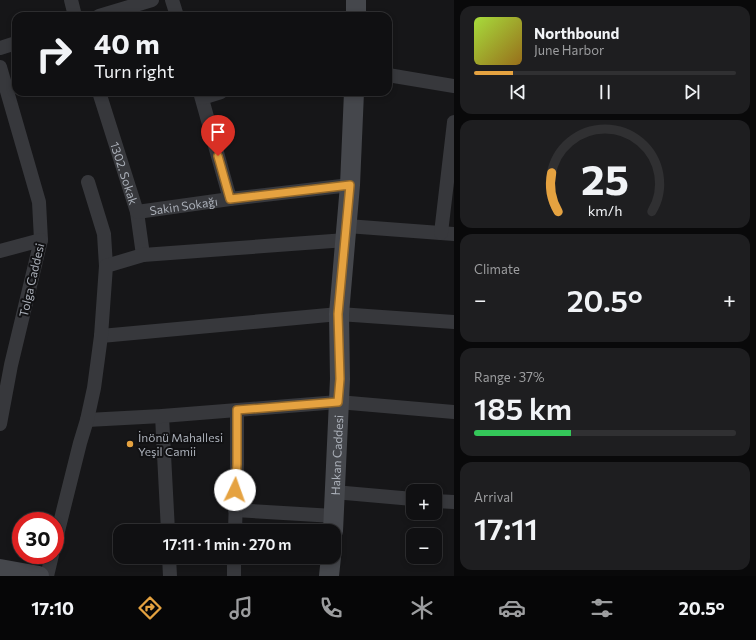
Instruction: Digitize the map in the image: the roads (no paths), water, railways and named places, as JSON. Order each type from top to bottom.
[{"type":"street","points":[[71,0],[74,12]]},
{"type":"street","points":[[112,12],[152,0]]},
{"type":"street","points":[[172,0],[176,12]]},
{"type":"street","points":[[356,0],[356,12]]},
{"type":"street","points":[[0,48],[12,44]]},
{"type":"street","name":"Tolga Caddesi","points":[[0,67],[39,202],[41,240],[11,365],[0,424]]},
{"type":"street","points":[[392,76],[454,86]]},
{"type":"street","name":"1302. Sokak","points":[[100,96],[137,212],[143,255]]},
{"type":"street","points":[[201,96],[230,199]]},
{"type":"street","name":"Hakan Caddesi","points":[[334,523],[334,492],[340,379],[338,314],[350,185],[354,96]]},
{"type":"street","points":[[106,266],[143,255],[346,233],[448,233],[454,122]]},
{"type":"street","points":[[63,512],[94,388],[106,266],[104,234],[88,182]]},
{"type":"street","name":"Sakin Sokağı","points":[[137,212],[230,199],[350,185]]},
{"type":"street","points":[[0,250],[41,240]]},
{"type":"street","points":[[100,336],[338,314],[454,322]]},
{"type":"street","points":[[87,420],[162,416],[338,402],[454,412]]},
{"type":"street","points":[[235,524],[237,410]]},
{"type":"street","points":[[162,416],[168,524]]},
{"type":"street","points":[[334,492],[406,498]]},
{"type":"street","points":[[442,501],[454,502]]},
{"type":"street","points":[[235,510],[334,523]]},
{"type":"street","points":[[47,576],[50,564]]},
{"type":"street","points":[[169,564],[170,576]]},
{"type":"street","points":[[234,564],[234,576]]},
{"type":"street","points":[[330,576],[331,564]]},
{"type":"street","points":[[0,569],[40,576]]},
{"type":"place","name":"İnönü Mahallesi Yeşil Camii","points":[[130,444]]}]
